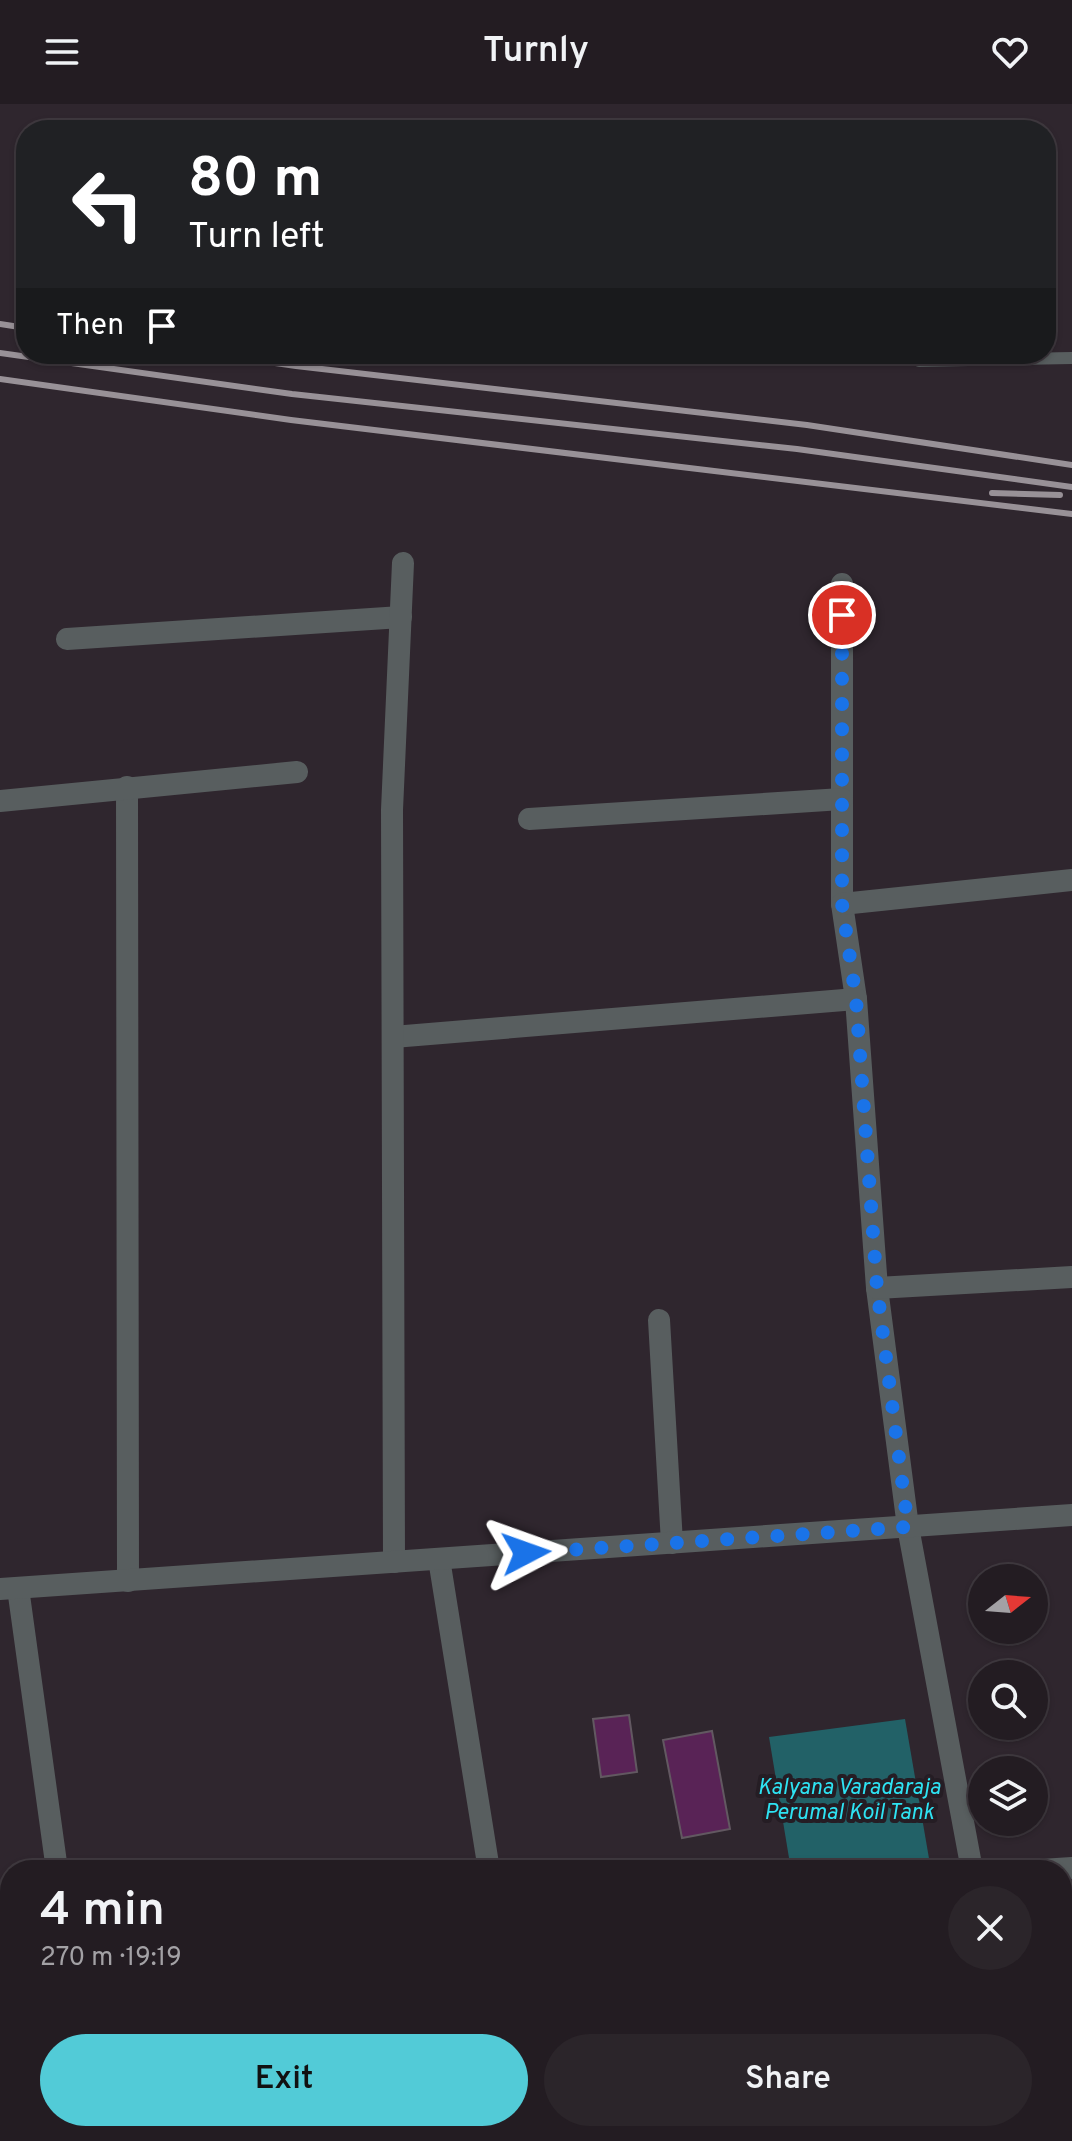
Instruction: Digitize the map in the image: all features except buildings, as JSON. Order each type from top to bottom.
[{"type":"street","points":[[394,1562],[392,810],[403,563]]},
{"type":"street","points":[[842,584],[842,904],[856,999],[877,1288],[908,1527],[970,1860]]},
{"type":"street","points":[[67,639],[401,617]]},
{"type":"street","points":[[0,801],[297,772]]},
{"type":"street","points":[[127,787],[128,1581]]},
{"type":"street","points":[[529,819],[842,799]]},
{"type":"street","points":[[842,904],[1072,880]]},
{"type":"street","points":[[393,1037],[856,999]]},
{"type":"street","points":[[877,1288],[1072,1277]]},
{"type":"street","points":[[659,1320],[672,1543]]},
{"type":"street","points":[[55,1860],[9,1588],[1072,1515]]},
{"type":"street","points":[[439,1559],[487,1860]]},
{"type":"water","name":"Kalyana Varadaraja Perumal Koil Tank","points":[[905,1719],[929,1860],[789,1860],[769,1737]]},
{"type":"railway","points":[[0,324],[16,326]]},
{"type":"railway","points":[[0,353],[16,355]]},
{"type":"railway","points":[[78,364],[292,394],[797,449],[1072,487]]},
{"type":"railway","points":[[282,364],[807,425],[1072,465]]},
{"type":"railway","points":[[0,379],[291,420],[1072,514]]},
{"type":"railway","points":[[992,493],[1060,495]]},
{"type":"route","points":[[526,1553],[908,1527],[877,1288],[856,999],[842,904],[842,615]]}]
